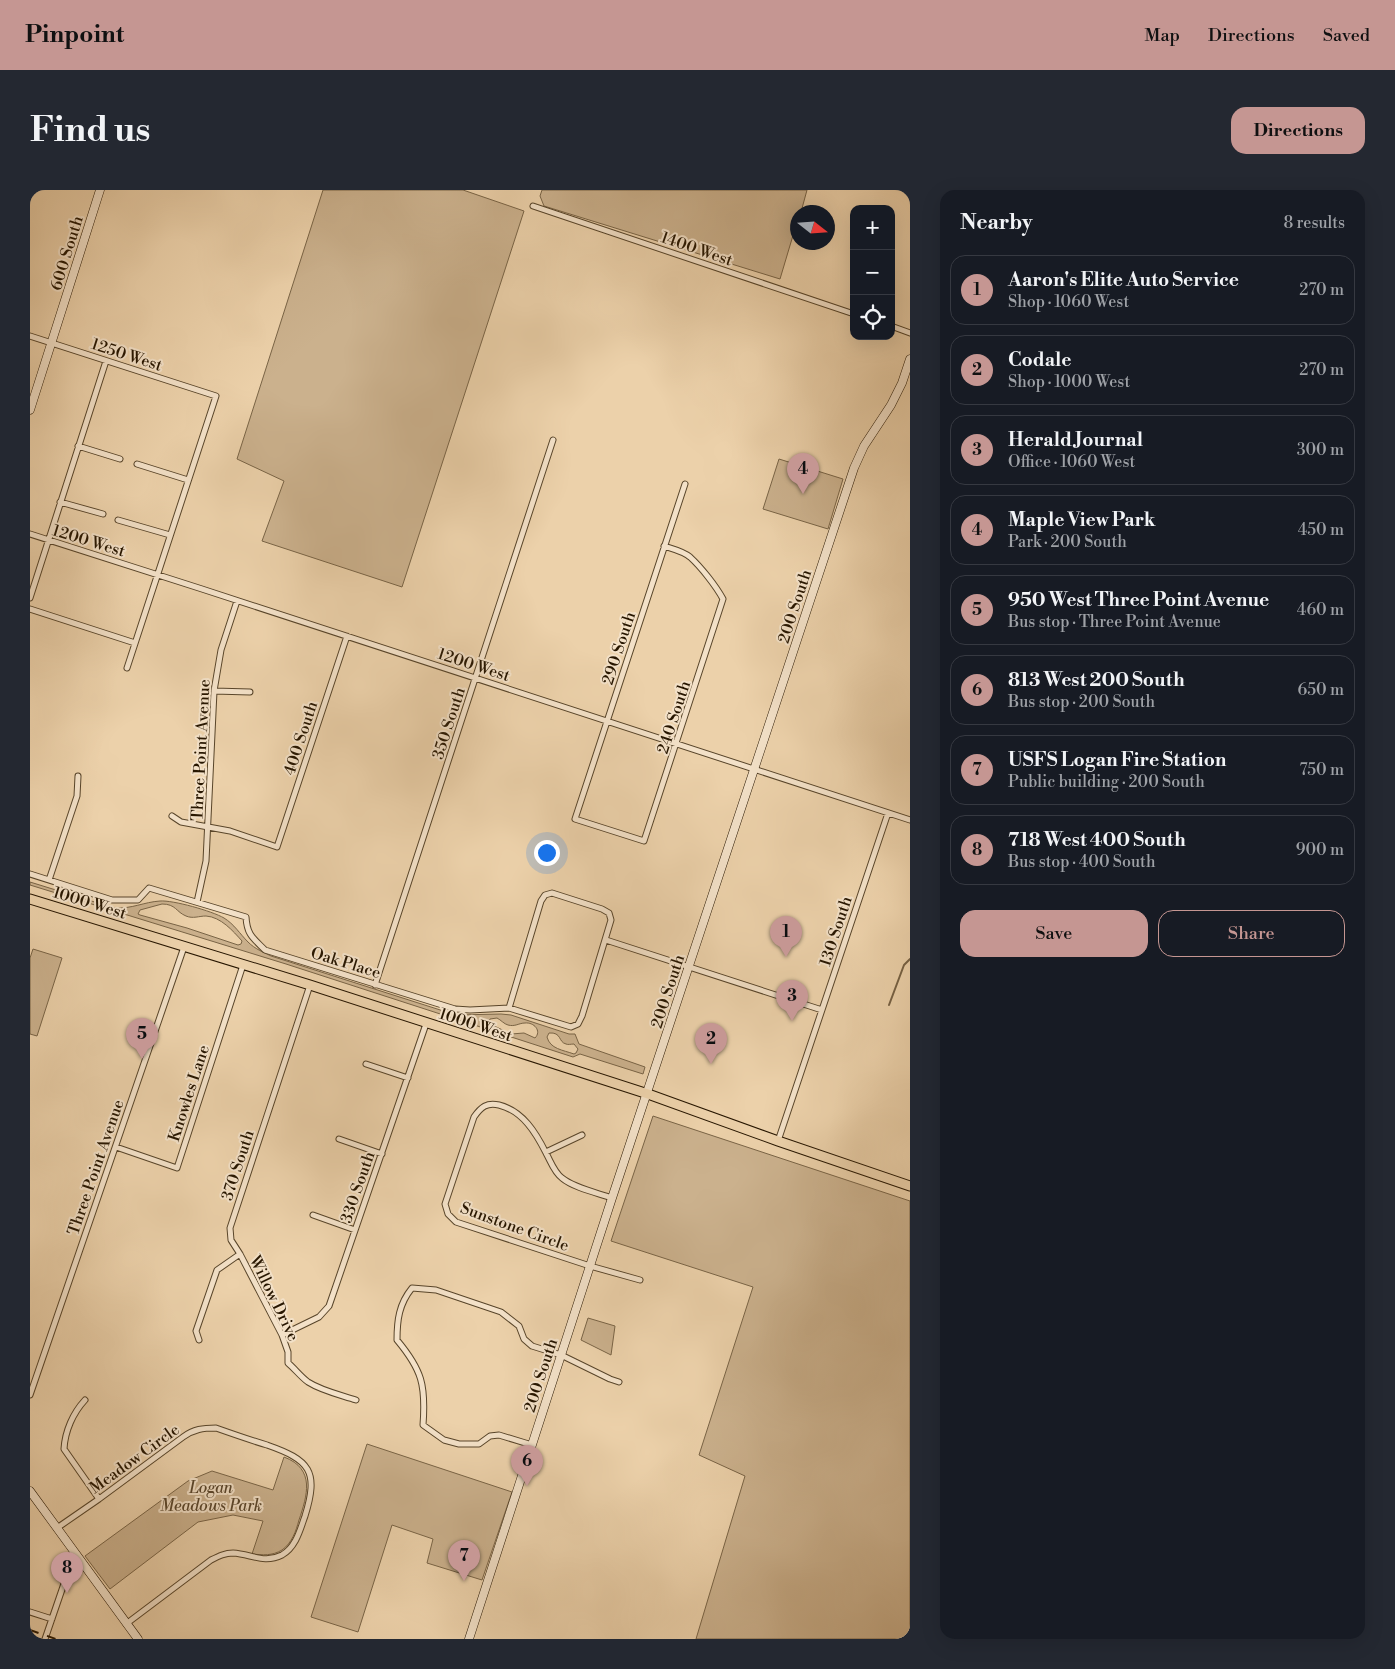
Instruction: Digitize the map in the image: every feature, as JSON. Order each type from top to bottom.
[{"type":"main road","name":"1000 West","points":[[30,899],[310,985],[426,1024],[648,1094],[910,1186]]},
{"type":"street","name":"600 South","points":[[30,410],[100,190]]},
{"type":"street","name":"1400 West","points":[[533,206],[850,313]]},
{"type":"street","points":[[895,327],[910,332]]},
{"type":"street","name":"1250 West","points":[[30,336],[216,396],[188,480]]},
{"type":"street","name":"200 South","points":[[469,1639],[612,1198],[854,468],[864,446],[891,405],[902,383],[910,359]]},
{"type":"street","points":[[30,598],[106,361]]},
{"type":"street","name":"350 South","points":[[375,984],[553,440]]},
{"type":"street","points":[[78,446],[120,459]]},
{"type":"street","points":[[127,668],[188,480],[137,464]]},
{"type":"street","name":"290 South","points":[[644,841],[575,819],[684,484]]},
{"type":"street","points":[[60,502],[103,514]]},
{"type":"street","points":[[118,520],[170,535]]},
{"type":"street","name":"1200 West","points":[[30,534],[910,820]]},
{"type":"street","name":"240 South","points":[[644,841],[723,599],[690,556],[664,546]]},
{"type":"street","name":"Three Point Avenue","points":[[197,902],[206,861],[214,691],[221,650],[237,601]]},
{"type":"street","points":[[30,609],[135,643]]},
{"type":"street","name":"400 South","points":[[208,828],[230,831],[277,847],[346,636]]},
{"type":"street","points":[[214,691],[250,692]]},
{"type":"street","points":[[49,880],[76,796],[78,776]]},
{"type":"street","name":"130 South","points":[[778,1141],[888,813]]},
{"type":"street","points":[[172,816],[181,822],[208,828]]},
{"type":"street","points":[[30,874],[112,900],[127,902],[138,900],[149,888],[197,902]]},
{"type":"street","name":"Oak Place","points":[[197,902],[246,917],[247,930],[252,938],[265,950],[455,1009],[509,1008],[572,1027],[578,1024],[582,1016],[606,940],[611,920],[610,914],[602,909],[552,893],[545,895],[541,901],[509,1008]]},
{"type":"street","points":[[606,940],[822,1010]]},
{"type":"street","name":"Three Point Avenue","points":[[30,1395],[184,947]]},
{"type":"street","name":"Knowles Lane","points":[[116,1147],[176,1168],[243,965]]},
{"type":"street","name":"370 South","points":[[240,1254],[231,1240],[230,1228],[310,985]]},
{"type":"street","name":"330 South","points":[[282,1335],[319,1317],[329,1306],[426,1024]]},
{"type":"street","points":[[366,1064],[408,1078]]},
{"type":"street","name":"Sunstone Circle","points":[[612,1198],[574,1185],[563,1179],[553,1168],[546,1152],[527,1122],[515,1112],[492,1103],[481,1107],[474,1117],[445,1204],[448,1214],[456,1222],[590,1266],[640,1280]]},
{"type":"street","points":[[546,1152],[582,1134]]},
{"type":"street","points":[[339,1139],[382,1154]]},
{"type":"street","points":[[313,1215],[355,1230]]},
{"type":"street","points":[[199,1340],[196,1331],[217,1270],[240,1254]]},
{"type":"street","name":"Willow Drive","points":[[240,1254],[282,1335],[288,1352],[288,1364],[306,1381],[315,1386],[356,1400]]},
{"type":"street","points":[[532,1445],[500,1435],[490,1436],[479,1444],[459,1444],[444,1440],[423,1425],[424,1391],[420,1374],[410,1356],[397,1340],[397,1322],[400,1307],[412,1288],[436,1290],[501,1312],[520,1326],[524,1339],[532,1346],[561,1355],[619,1382]]},
{"type":"street","points":[[85,1400],[75,1412],[64,1442],[64,1449],[100,1498]]},
{"type":"street","name":"Meadow Circle","points":[[57,1528],[192,1430],[216,1428],[291,1454],[307,1468],[310,1476],[311,1496],[300,1532],[293,1545],[283,1554],[270,1559],[257,1559],[233,1553],[222,1554],[126,1624]]},
{"type":"street","points":[[30,1491],[138,1639]]},
{"type":"street","points":[[45,1639],[70,1568],[79,1559]]},
{"type":"street","points":[[30,1612],[52,1619]]},
{"type":"green space","points":[[323,190],[463,190],[524,211],[402,587],[262,541],[284,481],[237,459]]},
{"type":"green space","points":[[542,190],[807,190],[803,205],[790,205],[790,245],[780,279],[544,206],[540,196]]},
{"type":"green space","points":[[779,459],[843,479],[828,529],[763,509]]},
{"type":"green space","points":[[30,882],[114,908],[166,901],[202,909],[228,920],[245,939],[259,950],[271,956],[456,1015],[511,1015],[569,1034],[575,1034],[579,1044],[645,1067],[643,1074],[580,1054],[573,1057],[286,964],[30,885]],"holes":[[[162,904],[170,905],[189,917],[206,916],[217,919],[235,933],[242,941],[241,944],[238,945],[138,914],[140,910]],[[497,1018],[510,1025],[528,1023],[534,1025],[538,1033],[535,1038],[524,1033],[511,1034],[490,1024],[490,1019]],[[549,1033],[556,1034],[564,1043],[574,1044],[578,1049],[574,1054],[561,1050],[554,1047],[547,1037]]]},
{"type":"green space","points":[[33,949],[62,958],[37,1036],[30,1034],[30,958]]},
{"type":"green space","points":[[653,1116],[910,1201],[910,1639],[696,1639],[745,1476],[699,1455],[753,1287],[611,1241]]},
{"type":"green space","points":[[588,1318],[615,1326],[611,1355],[581,1340]]},
{"type":"green space","points":[[367,1444],[512,1492],[482,1580],[427,1563],[433,1539],[392,1525],[358,1632],[311,1617]]},
{"type":"green space","name":"Logan Meadows Park","points":[[284,1457],[294,1462],[301,1469],[305,1476],[306,1493],[305,1502],[293,1536],[288,1544],[278,1552],[267,1555],[252,1554],[263,1521],[233,1515],[198,1522],[110,1589],[85,1556],[188,1481],[212,1471],[273,1490]]},
{"type":"waterway","points":[[889,1005],[904,965],[910,959]]},
{"type":"railway","points":[[30,1630],[56,1639]]},
{"type":"place","name":"Maple View Park","points":[[803,494]]},
{"type":"place","name":"Aaron's Elite Auto Service","points":[[786,957]]},
{"type":"place","name":"Herald Journal","points":[[792,1021]]},
{"type":"place","name":"950 West Three Point Avenue","points":[[142,1059]]},
{"type":"place","name":"Codale","points":[[711,1064]]},
{"type":"place","name":"813 West 200 South","points":[[527,1486]]},
{"type":"place","name":"USFS Logan Fire Station","points":[[464,1581]]},
{"type":"place","name":"718 West 400 South","points":[[67,1593]]}]
